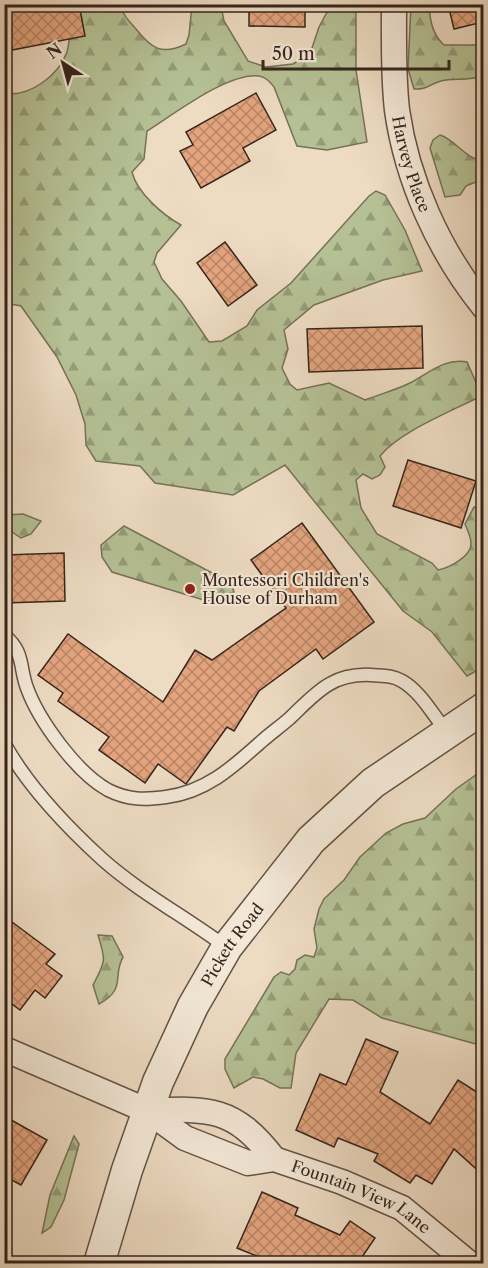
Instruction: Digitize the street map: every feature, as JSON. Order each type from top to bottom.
[{"type":"street","name":"Harvey Place","points":[[394,4],[395,82],[398,111],[408,160],[424,207],[446,252],[483,306]]},
{"type":"street","name":"Pickett Road","points":[[99,1263],[127,1170],[158,1082],[193,1006],[227,947],[311,840],[373,783],[483,708]]},
{"type":"street","points":[[4,1049],[147,1111]]},
{"type":"street","name":"Fountain View Lane","points":[[147,1111],[197,1109],[235,1120],[260,1141],[274,1159]]},
{"type":"street","name":"Fountain View Lane","points":[[147,1111],[185,1138],[248,1163],[274,1159],[342,1182],[402,1208],[470,1263]]},
{"type":"street","points":[[222,1153],[235,1120]]},
{"type":"lane","points":[[4,636],[17,649],[22,661],[26,686],[36,710],[62,747],[97,783],[134,799],[147,800],[178,796],[213,782],[284,723],[309,698],[343,677],[362,674],[390,675],[402,681],[415,690],[447,732]]},
{"type":"lane","points":[[4,743],[14,761],[42,797],[103,859],[150,895],[227,947]]},
{"type":"green space","points":[[72,5],[120,5],[126,18],[147,41],[163,50],[186,44],[192,5],[224,5],[222,11],[224,21],[248,61],[266,67],[293,64],[310,54],[319,27],[331,5],[356,5],[356,70],[367,142],[327,150],[297,146],[274,87],[268,80],[259,76],[246,77],[217,87],[147,131],[144,159],[132,172],[139,188],[152,203],[181,225],[157,253],[154,262],[162,279],[181,301],[209,342],[222,341],[247,326],[257,310],[291,283],[369,196],[376,191],[385,195],[405,230],[422,271],[383,280],[314,305],[284,330],[288,349],[282,368],[290,384],[297,390],[329,383],[365,400],[410,383],[444,364],[467,362],[478,387],[479,397],[399,439],[380,456],[385,467],[380,475],[372,479],[363,474],[356,480],[361,508],[377,534],[432,563],[438,570],[454,564],[468,552],[471,541],[465,524],[474,507],[483,511],[483,667],[467,676],[432,632],[403,611],[285,465],[233,495],[155,483],[140,466],[96,461],[86,445],[85,424],[76,395],[57,357],[21,306],[5,305],[4,93],[14,94],[33,88],[57,69],[67,52]]},
{"type":"green space","points":[[411,5],[429,5],[432,26],[444,45],[483,45],[483,76],[441,81],[425,88],[414,89],[408,69]]},
{"type":"green space","points":[[440,135],[471,157],[483,160],[483,179],[466,186],[460,195],[445,197],[430,148],[433,140]]},
{"type":"green space","points":[[23,514],[41,521],[31,534],[21,538],[5,527],[5,515]]},
{"type":"green space","points":[[124,526],[231,583],[234,592],[207,601],[112,572],[102,557],[101,545]]},
{"type":"green space","points":[[483,770],[483,1046],[382,1018],[353,1000],[329,999],[296,1053],[291,1088],[280,1088],[263,1079],[253,1077],[234,1088],[225,1069],[225,1059],[274,977],[281,972],[289,975],[295,969],[297,960],[305,955],[314,957],[317,948],[314,929],[324,899],[344,880],[360,857],[386,833],[403,824],[425,818],[456,789]]},
{"type":"green space","points":[[98,935],[112,936],[123,957],[116,988],[99,1004],[93,985],[103,960]]},
{"type":"green space","points":[[74,1136],[79,1144],[64,1200],[51,1227],[42,1233],[50,1195]]},
{"type":"building","points":[[34,4],[79,4],[85,36],[12,50],[5,10]]},
{"type":"building","points":[[249,4],[305,4],[305,27],[249,26]]},
{"type":"building","points":[[448,4],[483,4],[483,22],[454,29]]},
{"type":"building","points":[[256,93],[276,130],[243,148],[250,161],[201,188],[180,151],[193,145],[186,132]]},
{"type":"building","points":[[225,242],[257,285],[228,306],[197,263]]},
{"type":"building","points":[[422,326],[423,368],[309,372],[307,329]]},
{"type":"building","points":[[408,460],[476,481],[461,528],[393,506]]},
{"type":"building","points":[[302,523],[374,622],[323,659],[316,649],[259,691],[234,731],[227,727],[186,784],[158,764],[145,783],[99,750],[109,737],[58,701],[63,693],[38,675],[68,634],[163,702],[195,650],[212,660],[286,608],[251,560]]},
{"type":"building","points":[[64,553],[65,601],[4,603],[4,555]]},
{"type":"building","points":[[4,916],[55,954],[46,964],[62,976],[45,998],[35,990],[20,1010],[4,998]]},
{"type":"building","points":[[366,1039],[398,1052],[380,1092],[430,1124],[458,1080],[483,1096],[483,1175],[454,1149],[432,1184],[416,1175],[410,1183],[374,1161],[378,1154],[338,1138],[334,1147],[296,1130],[320,1074],[346,1085]]},
{"type":"building","points":[[4,1116],[47,1140],[21,1185],[4,1176]]},
{"type":"building","points":[[262,1192],[298,1208],[295,1215],[340,1235],[350,1221],[375,1238],[358,1263],[274,1263],[237,1248]]},
{"type":"place","name":"Montessori Children's House of Durham","points":[[190,589]]}]
